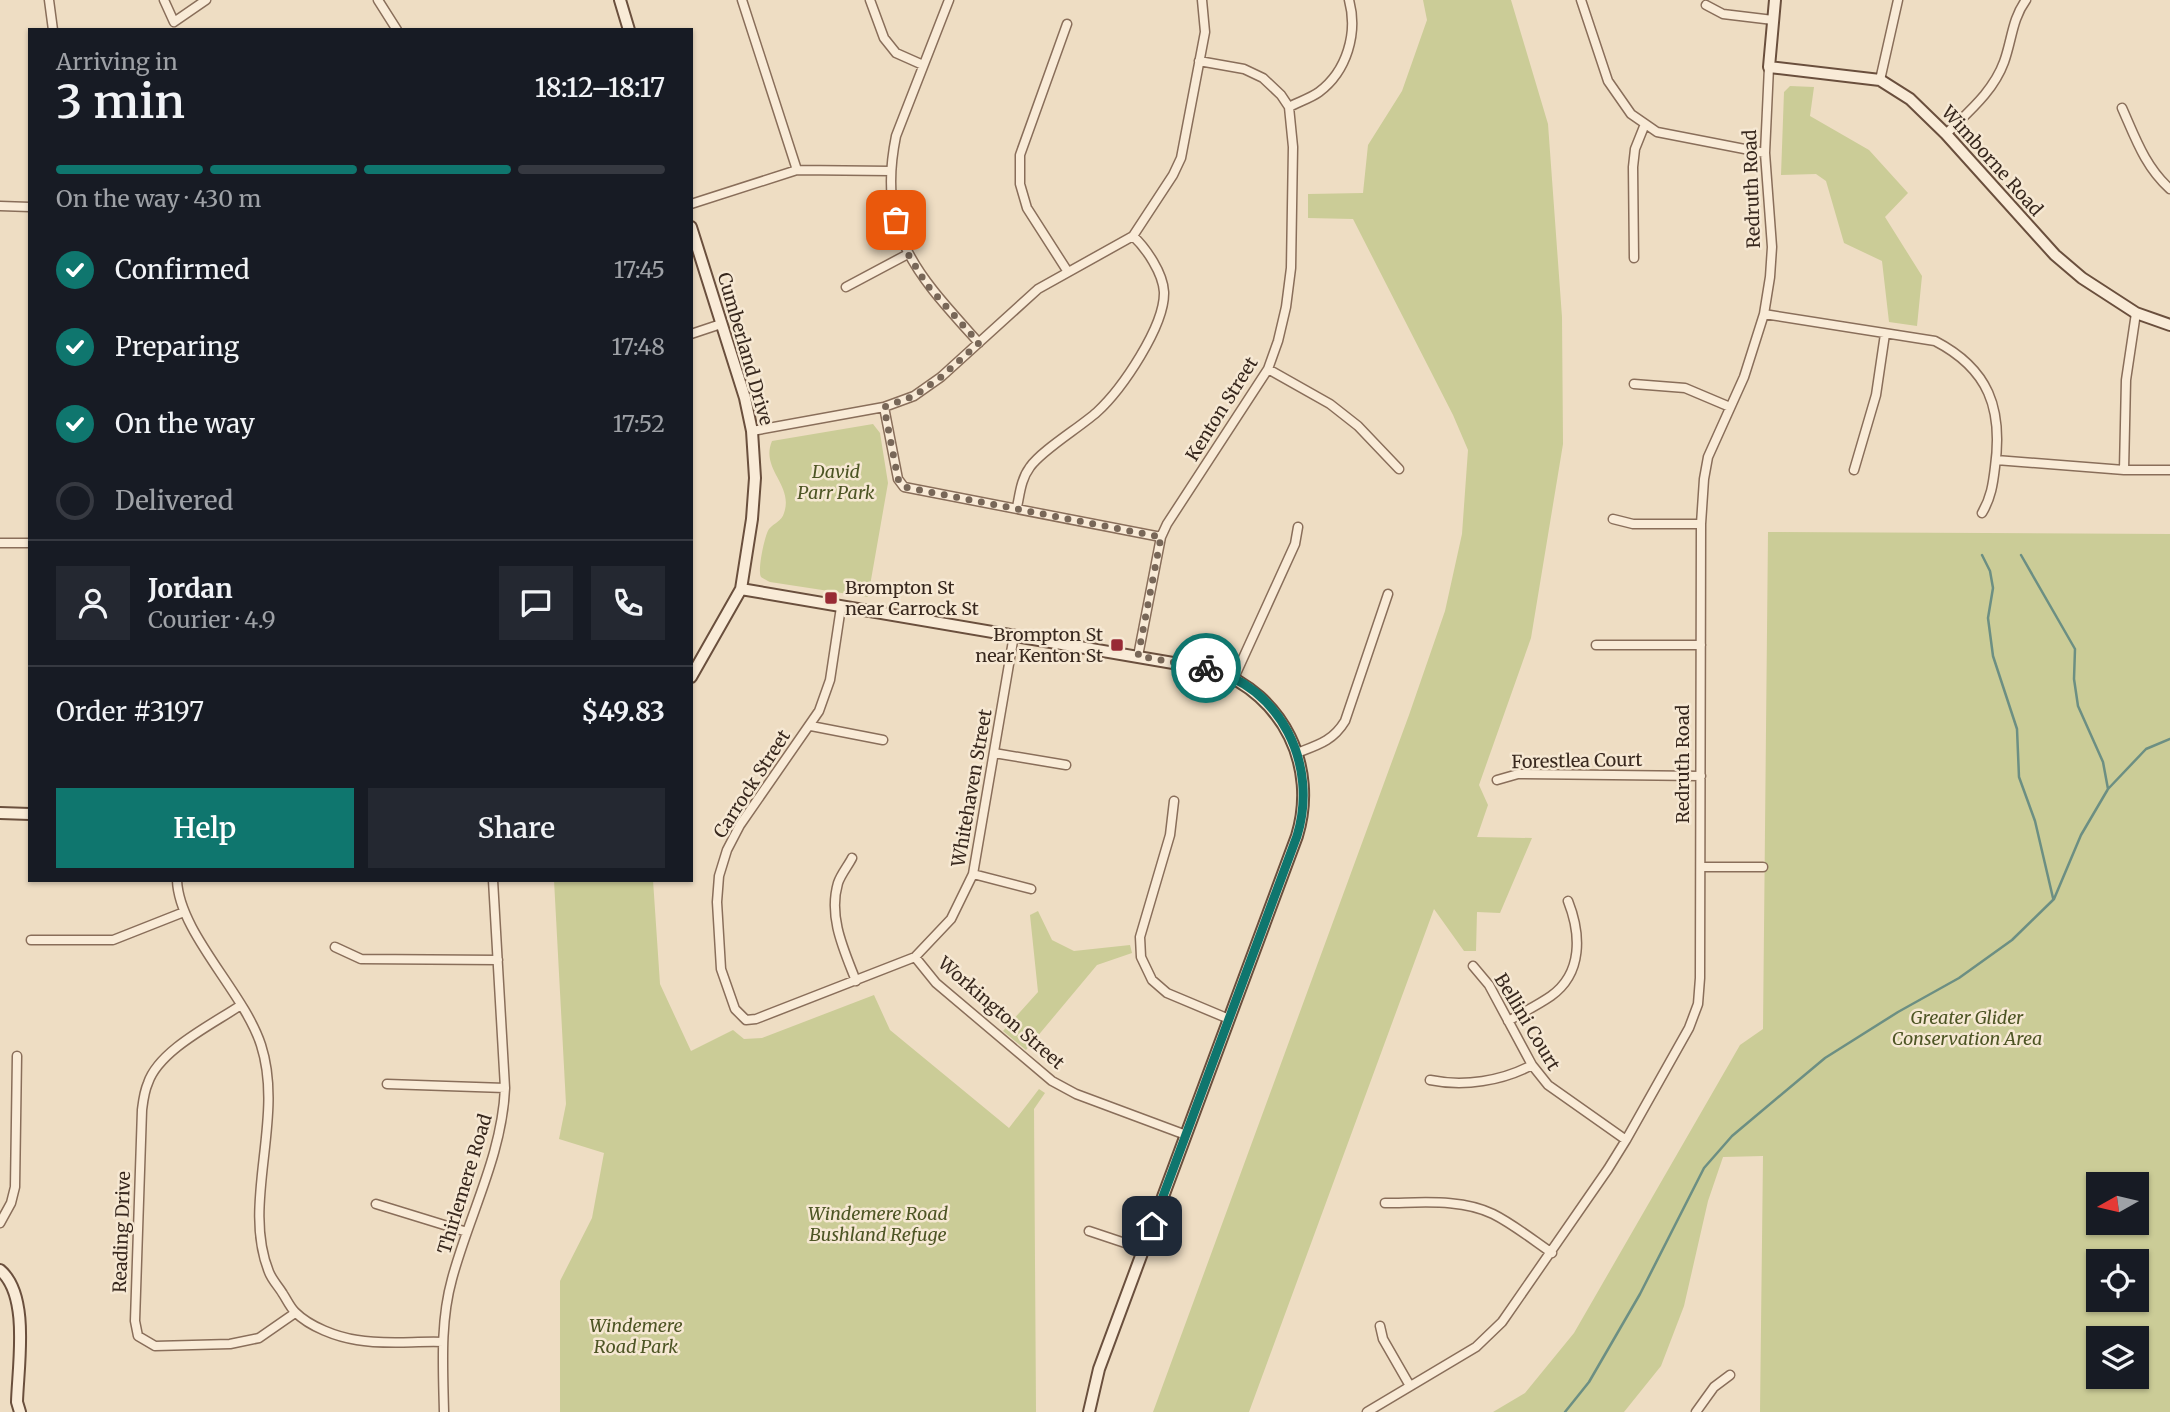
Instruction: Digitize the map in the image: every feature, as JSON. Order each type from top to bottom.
[{"type":"street","points":[[49,0],[53,28]]},
{"type":"street","points":[[164,0],[175,26],[206,0]]},
{"type":"street","points":[[379,0],[396,28]]},
{"type":"street","points":[[620,0],[628,28]]},
{"type":"street","points":[[742,0],[797,170]]},
{"type":"street","points":[[870,0],[884,38],[895,53],[923,65]]},
{"type":"street","points":[[949,0],[899,126],[891,172],[896,220],[908,254],[927,285],[979,343]]},
{"type":"street","points":[[752,431],[884,407],[914,396],[941,377],[1038,289],[1133,236],[1181,159],[1205,32],[1202,0]]},
{"type":"street","points":[[1199,61],[1244,69],[1263,78],[1289,107],[1319,92],[1336,75],[1347,55],[1352,32],[1349,0]]},
{"type":"street","points":[[1581,0],[1608,81],[1631,114],[1657,132],[1765,153]]},
{"type":"street","name":"Redruth Road","points":[[1367,1412],[1476,1347],[1503,1322],[1626,1140],[1679,1046],[1698,1004],[1701,867],[1701,524],[1704,479],[1708,457],[1744,377],[1764,314],[1772,247],[1765,153],[1774,0]]},
{"type":"street","points":[[1880,80],[1898,0]]},
{"type":"street","points":[[1945,134],[1988,92],[1998,76],[2005,61],[2018,11],[2026,0]]},
{"type":"street","points":[[1706,5],[1723,14],[1773,20]]},
{"type":"street","points":[[1067,24],[1020,155],[1020,184],[1027,208],[1068,272]]},
{"type":"street","name":"Wimborne Road","points":[[1769,67],[1880,80],[1910,99],[2054,255],[2082,278],[2136,313],[2170,325]]},
{"type":"street","name":"Kenton Street","points":[[1138,656],[1161,537],[1268,369],[1278,341],[1291,268],[1293,147],[1289,107]]},
{"type":"street","points":[[2122,108],[2146,161],[2157,178],[2170,189]]},
{"type":"street","points":[[1634,258],[1633,167],[1635,149],[1645,124]]},
{"type":"street","points":[[693,203],[797,170],[891,172]]},
{"type":"street","points":[[0,206],[28,207]]},
{"type":"street","name":"Cumberland Drive","points":[[693,233],[745,398],[752,431],[755,499],[741,589],[693,673]]},
{"type":"street","points":[[1017,508],[1022,479],[1031,464],[1099,410],[1128,377],[1163,307],[1164,289],[1160,275],[1133,236]]},
{"type":"street","points":[[846,287],[908,254]]},
{"type":"street","points":[[2124,470],[2126,380],[2136,313]]},
{"type":"street","points":[[1764,314],[1935,341],[1954,351],[1971,365],[1990,395],[1996,411],[1998,436],[1990,499],[1982,513]]},
{"type":"street","points":[[693,333],[721,324]]},
{"type":"street","points":[[1854,470],[1876,395],[1885,334]]},
{"type":"street","points":[[1268,369],[1330,404],[1358,426],[1399,469]]},
{"type":"street","points":[[1634,384],[1685,388],[1730,407]]},
{"type":"street","points":[[884,407],[898,479],[904,487],[1161,537]]},
{"type":"street","points":[[1996,460],[2124,470],[2170,470]]},
{"type":"street","points":[[1613,519],[1633,524],[1701,524]]},
{"type":"street","points":[[1234,678],[1295,544],[1298,527]]},
{"type":"street","points":[[0,543],[28,543]]},
{"type":"street","points":[[741,589],[1201,667],[1234,678],[1255,692],[1272,708],[1297,753],[1302,768],[1304,792],[1300,826],[1099,1369],[1089,1412]]},
{"type":"street","points":[[1297,753],[1328,741],[1336,735],[1345,721],[1388,594]]},
{"type":"street","name":"Carrock Street","points":[[746,1020],[735,1009],[721,969],[717,902],[719,876],[727,850],[740,825],[819,712],[830,680],[841,607]]},
{"type":"street","name":"Whitehaven Street","points":[[746,1020],[756,1019],[915,957],[951,919],[973,874],[1014,635]]},
{"type":"street","points":[[1596,645],[1701,645]]},
{"type":"street","points":[[811,726],[883,740]]},
{"type":"street","points":[[994,753],[1066,765]]},
{"type":"street","name":"Forestlea Court","points":[[1497,780],[1518,774],[1701,776]]},
{"type":"street","points":[[1174,801],[1170,835],[1140,937],[1141,957],[1152,980],[1167,993],[1230,1020]]},
{"type":"street","points":[[0,813],[28,814]]},
{"type":"street","points":[[852,858],[838,883],[836,906],[837,932],[856,981]]},
{"type":"street","points":[[1701,867],[1763,867]]},
{"type":"street","points":[[973,874],[1031,889]]},
{"type":"street","points":[[177,882],[184,912],[241,1005],[261,1045],[270,1103],[259,1217],[261,1243],[269,1273],[295,1313],[323,1331],[358,1340],[443,1342]]},
{"type":"street","name":"Thirlemere Road","points":[[444,1412],[445,1305],[500,1133],[505,1088],[494,882]]},
{"type":"street","points":[[1508,1021],[1553,995],[1568,979],[1576,960],[1578,939],[1576,920],[1568,901]]},
{"type":"street","points":[[31,940],[113,940],[184,912]]},
{"type":"street","points":[[335,947],[361,959],[498,960]]},
{"type":"street","name":"Workington Street","points":[[915,957],[936,983],[1052,1080],[1076,1094],[1186,1135]]},
{"type":"street","name":"Bellini Court","points":[[1473,966],[1489,985],[1532,1065],[1548,1085],[1626,1140]]},
{"type":"street","name":"Reading Drive","points":[[241,1005],[180,1045],[159,1064],[148,1082],[142,1110],[135,1321],[138,1336],[155,1346],[230,1344],[259,1338],[295,1313]]},
{"type":"street","points":[[0,1223],[11,1203],[15,1187],[18,1056]]},
{"type":"street","points":[[1430,1080],[1447,1084],[1500,1079],[1532,1065]]},
{"type":"street","points":[[387,1084],[505,1088]]},
{"type":"street","points":[[1385,1203],[1456,1204],[1475,1207],[1493,1214],[1552,1253]]},
{"type":"street","points":[[376,1204],[467,1232]]},
{"type":"street","points":[[1089,1231],[1143,1249]]},
{"type":"street","points":[[0,1270],[8,1277],[18,1300],[17,1409]]},
{"type":"street","points":[[1380,1326],[1383,1339],[1410,1386]]},
{"type":"street","points":[[1696,1412],[1714,1387],[1730,1375]]},
{"type":"green space","points":[[1423,0],[1511,0],[1548,124],[1562,317],[1563,444],[1531,638],[1479,785],[1488,805],[1477,837],[1532,838],[1500,913],[1477,912],[1476,951],[1464,951],[1434,909],[1249,1412],[1153,1412],[1409,715],[1445,611],[1462,534],[1468,450],[1453,415],[1353,219],[1308,218],[1308,194],[1363,193],[1368,145],[1402,91],[1427,20]]},
{"type":"green space","points":[[1790,86],[1814,87],[1810,116],[1869,150],[1908,193],[1885,217],[1922,276],[1917,326],[1889,322],[1882,261],[1844,243],[1826,181],[1816,174],[1781,175],[1784,92]]},
{"type":"green space","name":"David Parr Park","points":[[873,424],[880,433],[888,483],[868,597],[770,582],[762,577],[760,568],[766,538],[769,529],[783,516],[786,503],[785,494],[770,460],[772,441]]},
{"type":"green space","name":"Greater Glider Conservation Area","points":[[1768,532],[2170,534],[2170,1412],[1760,1412],[1763,1156],[1723,1157],[1708,1201],[1684,1306],[1661,1366],[1624,1412],[1493,1412],[1525,1393],[1574,1333],[1740,1045],[1763,1029]]},
{"type":"green space","name":"Windemere Road Bushland Refuge","points":[[554,882],[653,882],[660,984],[691,1051],[733,1030],[744,1039],[762,1038],[874,995],[890,1030],[1009,1128],[1039,1089],[1045,1093],[1034,1109],[1036,1412],[560,1412],[560,1281],[592,1218],[604,1153],[559,1139],[566,1104]]},
{"type":"green space","points":[[1038,911],[1052,940],[1074,951],[1130,945],[1132,953],[1097,965],[1026,1050],[1003,1031],[1038,992],[1030,915]]},
{"type":"waterway","points":[[1982,555],[1990,571],[1993,588],[1988,618],[1993,656],[2017,729],[2019,777],[2035,821],[2053,898]]},
{"type":"waterway","points":[[2021,555],[2075,649],[2074,679],[2078,706],[2103,762],[2108,789]]},
{"type":"waterway","points":[[1565,1412],[1589,1382],[1640,1294],[1704,1168],[1732,1136],[1825,1058],[1959,978],[2012,940],[2054,899],[2081,835],[2108,789],[2146,749],[2170,739]]},
{"type":"way so far","points":[[896,220],[908,254],[927,285],[979,343],[941,377],[914,396],[884,407],[898,479],[904,487],[1161,537],[1138,656],[1206,668]]},
{"type":"place","name":"Brompton St near Carrock St","points":[[831,598]]},
{"type":"place","name":"Brompton St near Kenton St","points":[[1117,645]]},
{"type":"route","points":[[1152,1226],[1297,836],[1303,811],[1302,768],[1286,729],[1272,708],[1244,684],[1206,668]]},
{"type":"park label","name":"Windemere Road Park","points":[[636,1336]]}]
